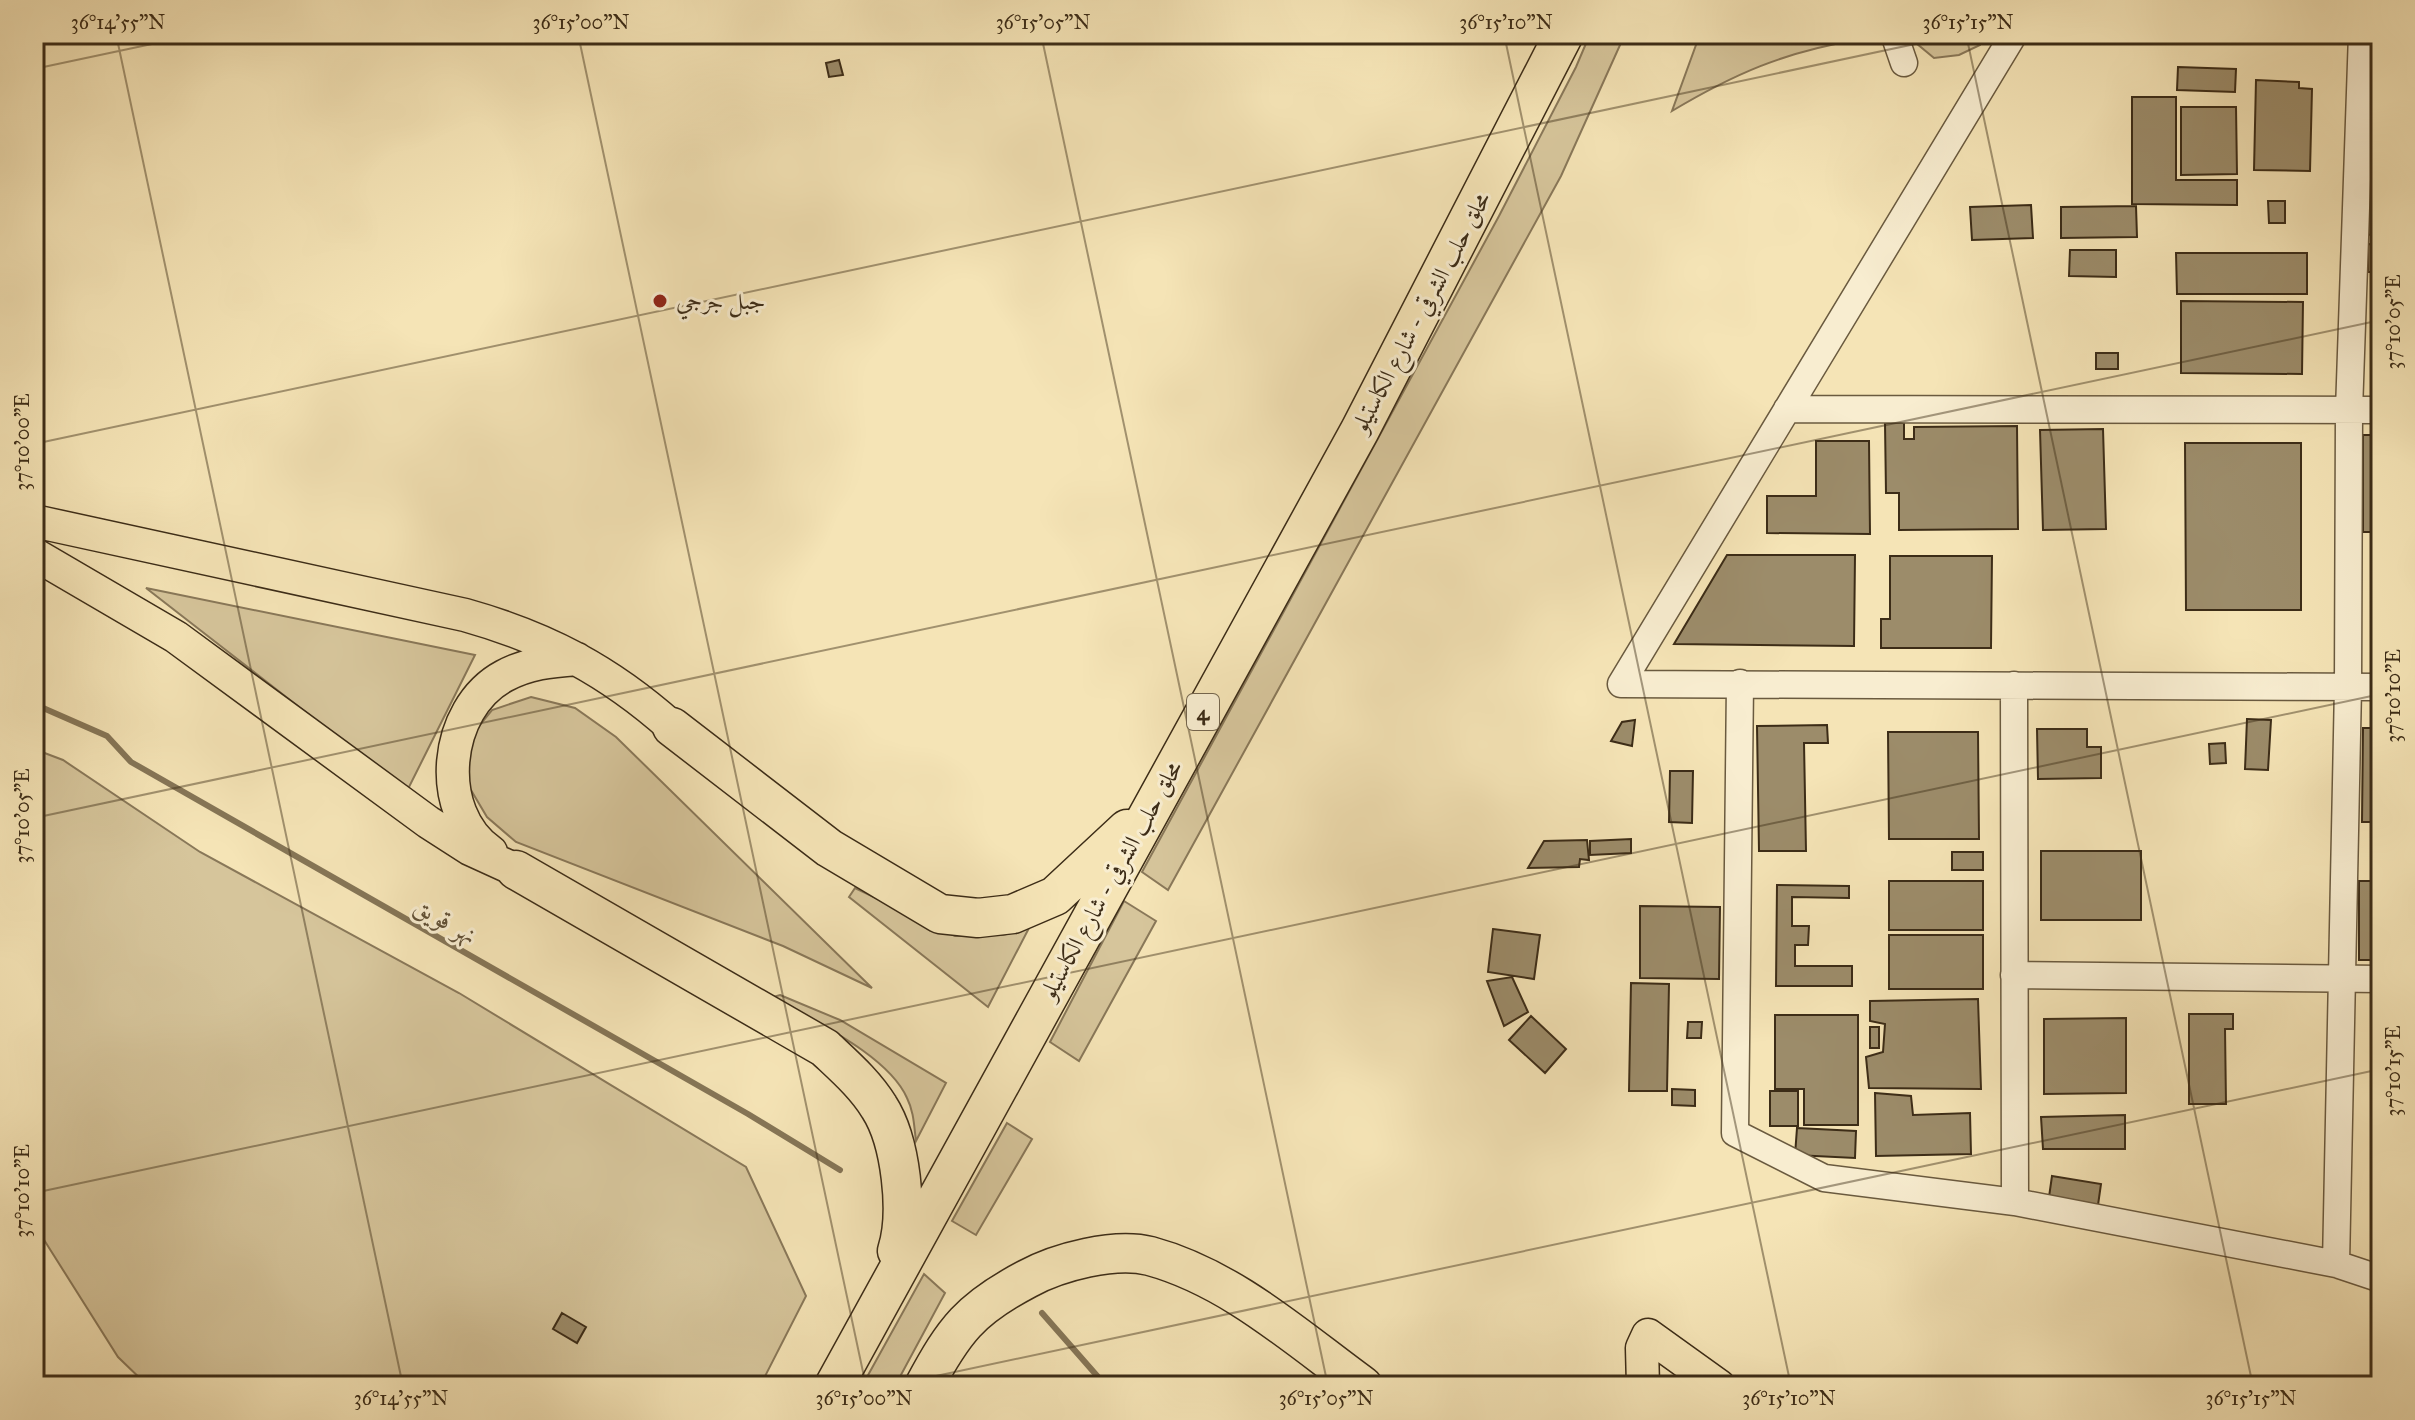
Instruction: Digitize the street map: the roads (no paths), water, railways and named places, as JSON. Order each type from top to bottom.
[{"type":"highway","name":"محلق حلب الشرقي - شارع الكاستيلو","points":[[834,1386],[1360,430],[1564,34]]},
{"type":"highway","points":[[672,727],[829,848],[940,914],[978,918],[1013,914],[1055,896],[1152,805]]},
{"type":"highway","points":[[516,870],[825,1048],[857,1079],[880,1108],[893,1139],[903,1209],[899,1243],[883,1293]]},
{"type":"highway","points":[[924,1386],[951,1335],[998,1294],[1048,1268],[1097,1256],[1148,1255],[1240,1296],[1363,1386]]},
{"type":"main road","points":[[34,521],[465,615],[523,631],[628,688],[672,727]]},
{"type":"main road","points":[[34,554],[176,637],[428,822],[470,849],[516,870]]},
{"type":"main road","points":[[516,870],[484,847],[462,816],[452,777],[456,739],[473,704],[502,677],[538,662],[578,659]]},
{"type":"main road","points":[[1643,1386],[1642,1348],[1648,1335],[1719,1386]]},
{"type":"street","points":[[1894,34],[1904,63]]},
{"type":"street","points":[[2014,34],[1621,684],[2381,687]]},
{"type":"street","points":[[2336,1264],[2348,687],[2349,411],[2362,34]]},
{"type":"street","points":[[1787,409],[2381,410]]},
{"type":"street","points":[[1740,683],[1735,1133],[1824,1178],[2015,1202],[2336,1264],[2381,1279]]},
{"type":"street","points":[[2014,685],[2015,1202]]},
{"type":"street","points":[[2014,975],[2381,979]]},
{"type":"waterway","name":"نهر قويق","points":[[34,704],[107,736],[131,762],[748,1114],[840,1170]]},
{"type":"waterway","name":"نهر قويق","points":[[1042,1313],[1106,1386]]},
{"type":"place","name":"جبل جرجي","points":[[660,301]]}]
